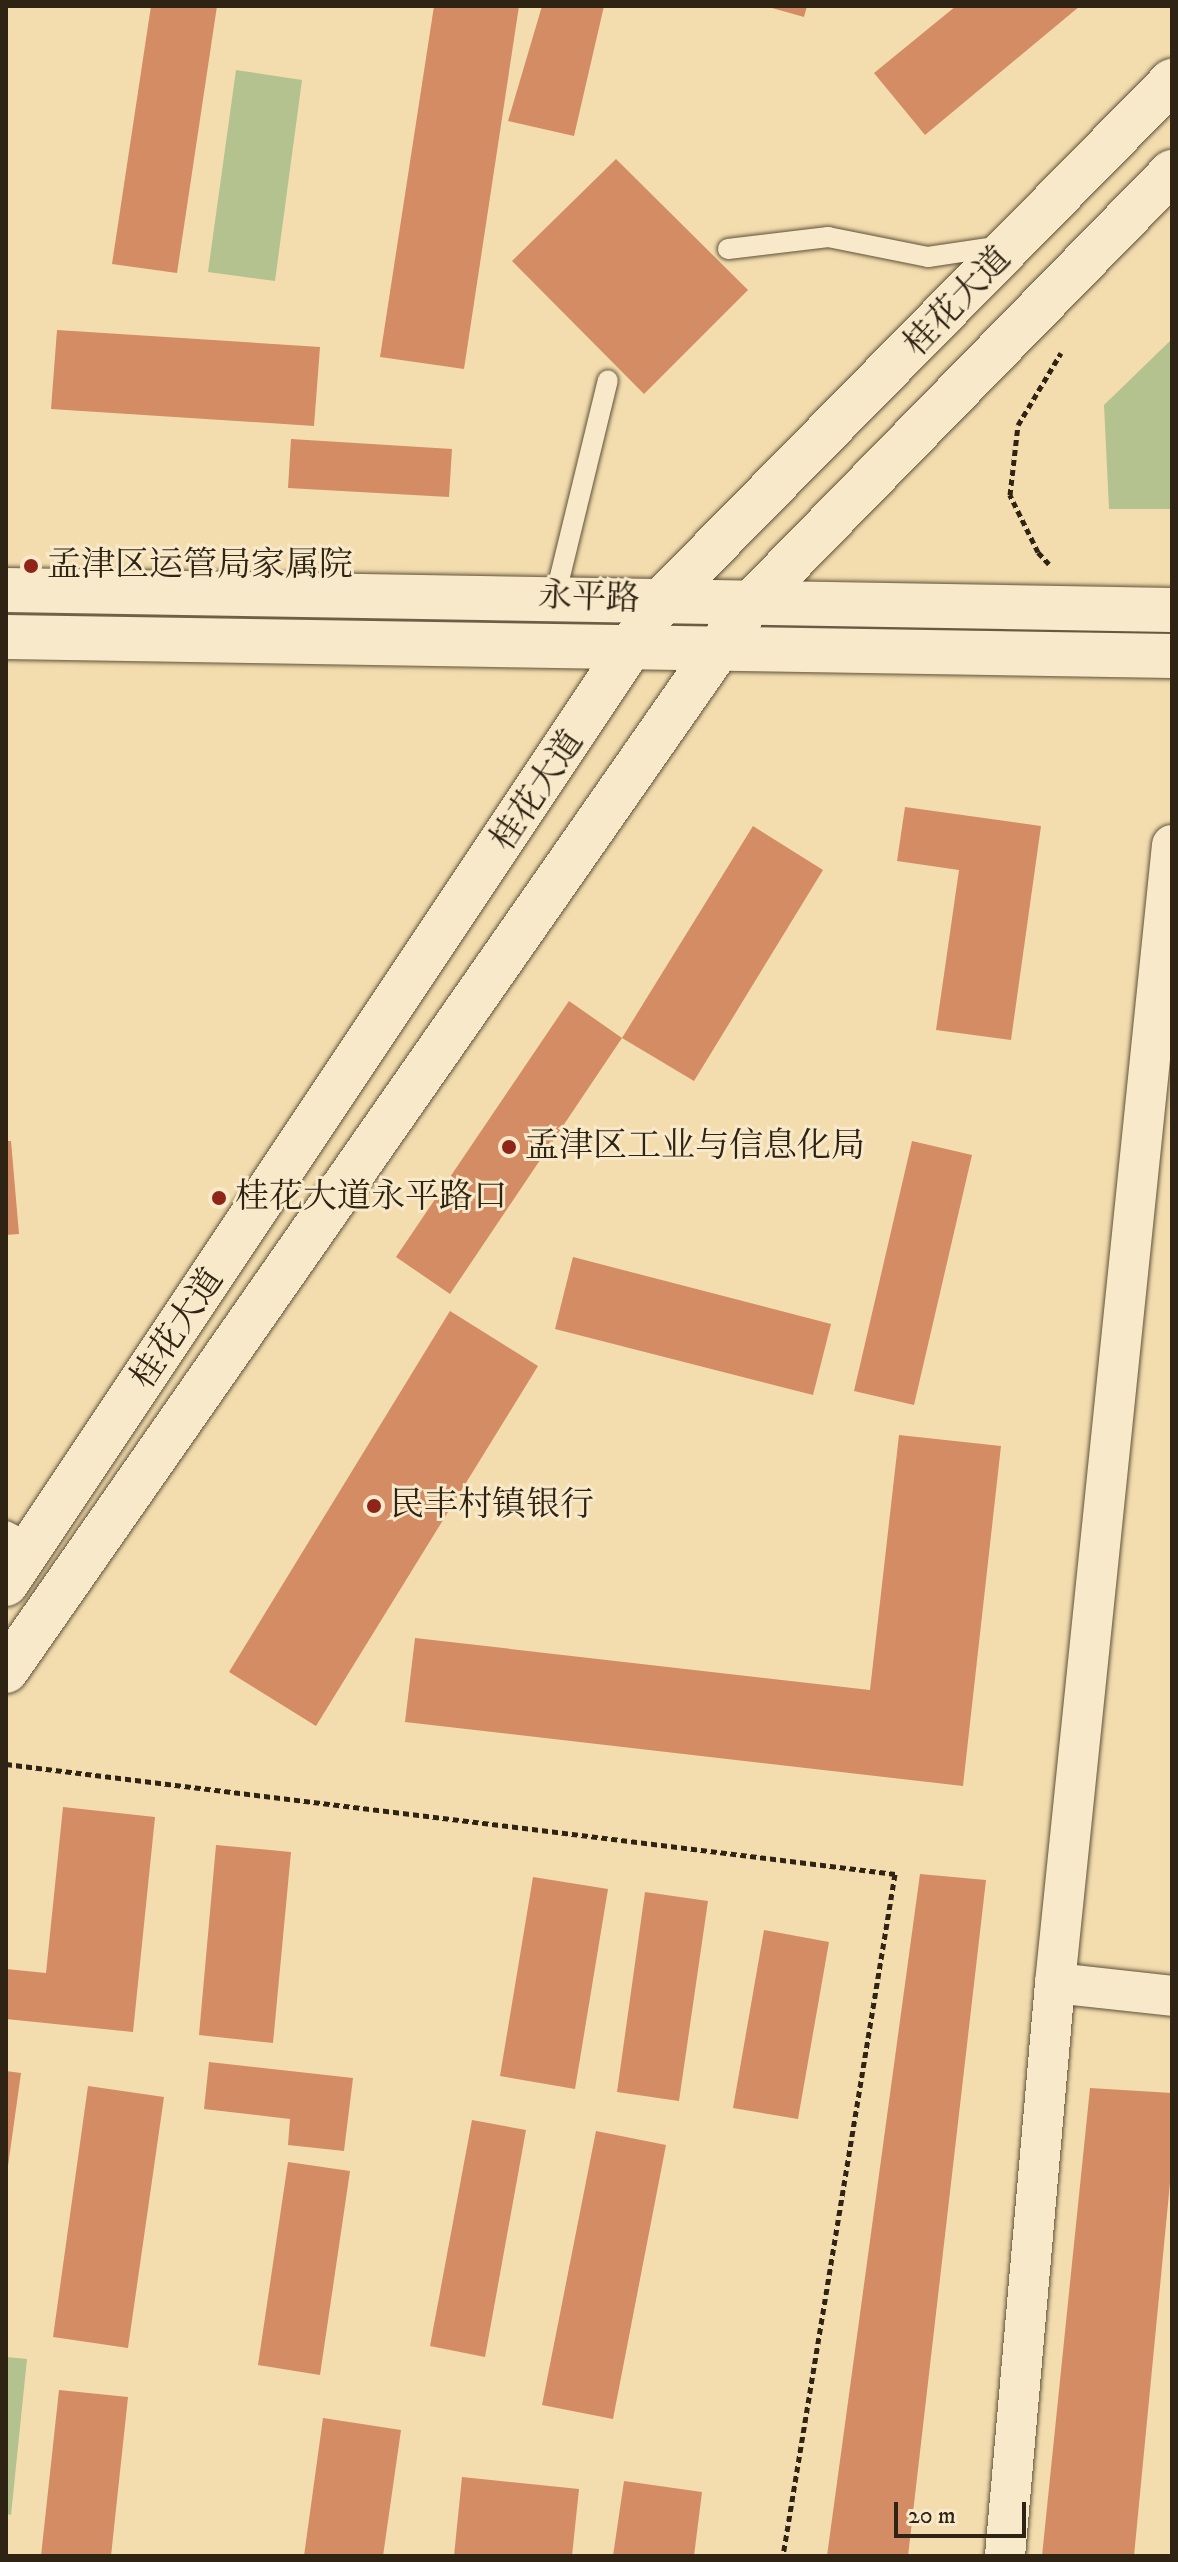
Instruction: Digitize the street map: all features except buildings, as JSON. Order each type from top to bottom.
[{"type":"main road","name":"桂花大道","points":[[6,1584],[19,1538],[634,648],[662,600],[1172,81]]},
{"type":"main road","name":"桂花大道","points":[[6,1671],[748,606],[1172,172]]},
{"type":"main road","name":"永平路","points":[[6,590],[555,597],[748,606],[1172,610]]},
{"type":"main road","name":"永平路","points":[[6,637],[1172,656]]},
{"type":"street","points":[[1005,2556],[1055,1983],[1172,845]]},
{"type":"street","points":[[1055,1983],[1172,1996]]},
{"type":"lane","points":[[728,249],[828,237],[928,257],[1014,244]]},
{"type":"lane","points":[[555,597],[608,380]]},
{"type":"path","points":[[1055,570],[1038,552],[1010,495],[1018,425],[1069,339]]},
{"type":"path","points":[[6,1764],[895,1874],[783,2556]]},
{"type":"green space","points":[[236,70],[302,80],[275,281],[208,272]]},
{"type":"green space","points":[[1172,339],[1172,509],[1109,509],[1104,405]]},
{"type":"green space","points":[[6,2357],[27,2359],[11,2515],[6,2514]]},
{"type":"place","name":"孟津区运管局家属院","points":[[31,566]]},
{"type":"place","name":"孟津区工业与信息化局","points":[[509,1147]]},
{"type":"place","name":"桂花大道永平路口","points":[[219,1198]]},
{"type":"place","name":"民丰村镇银行","points":[[374,1506]]}]
